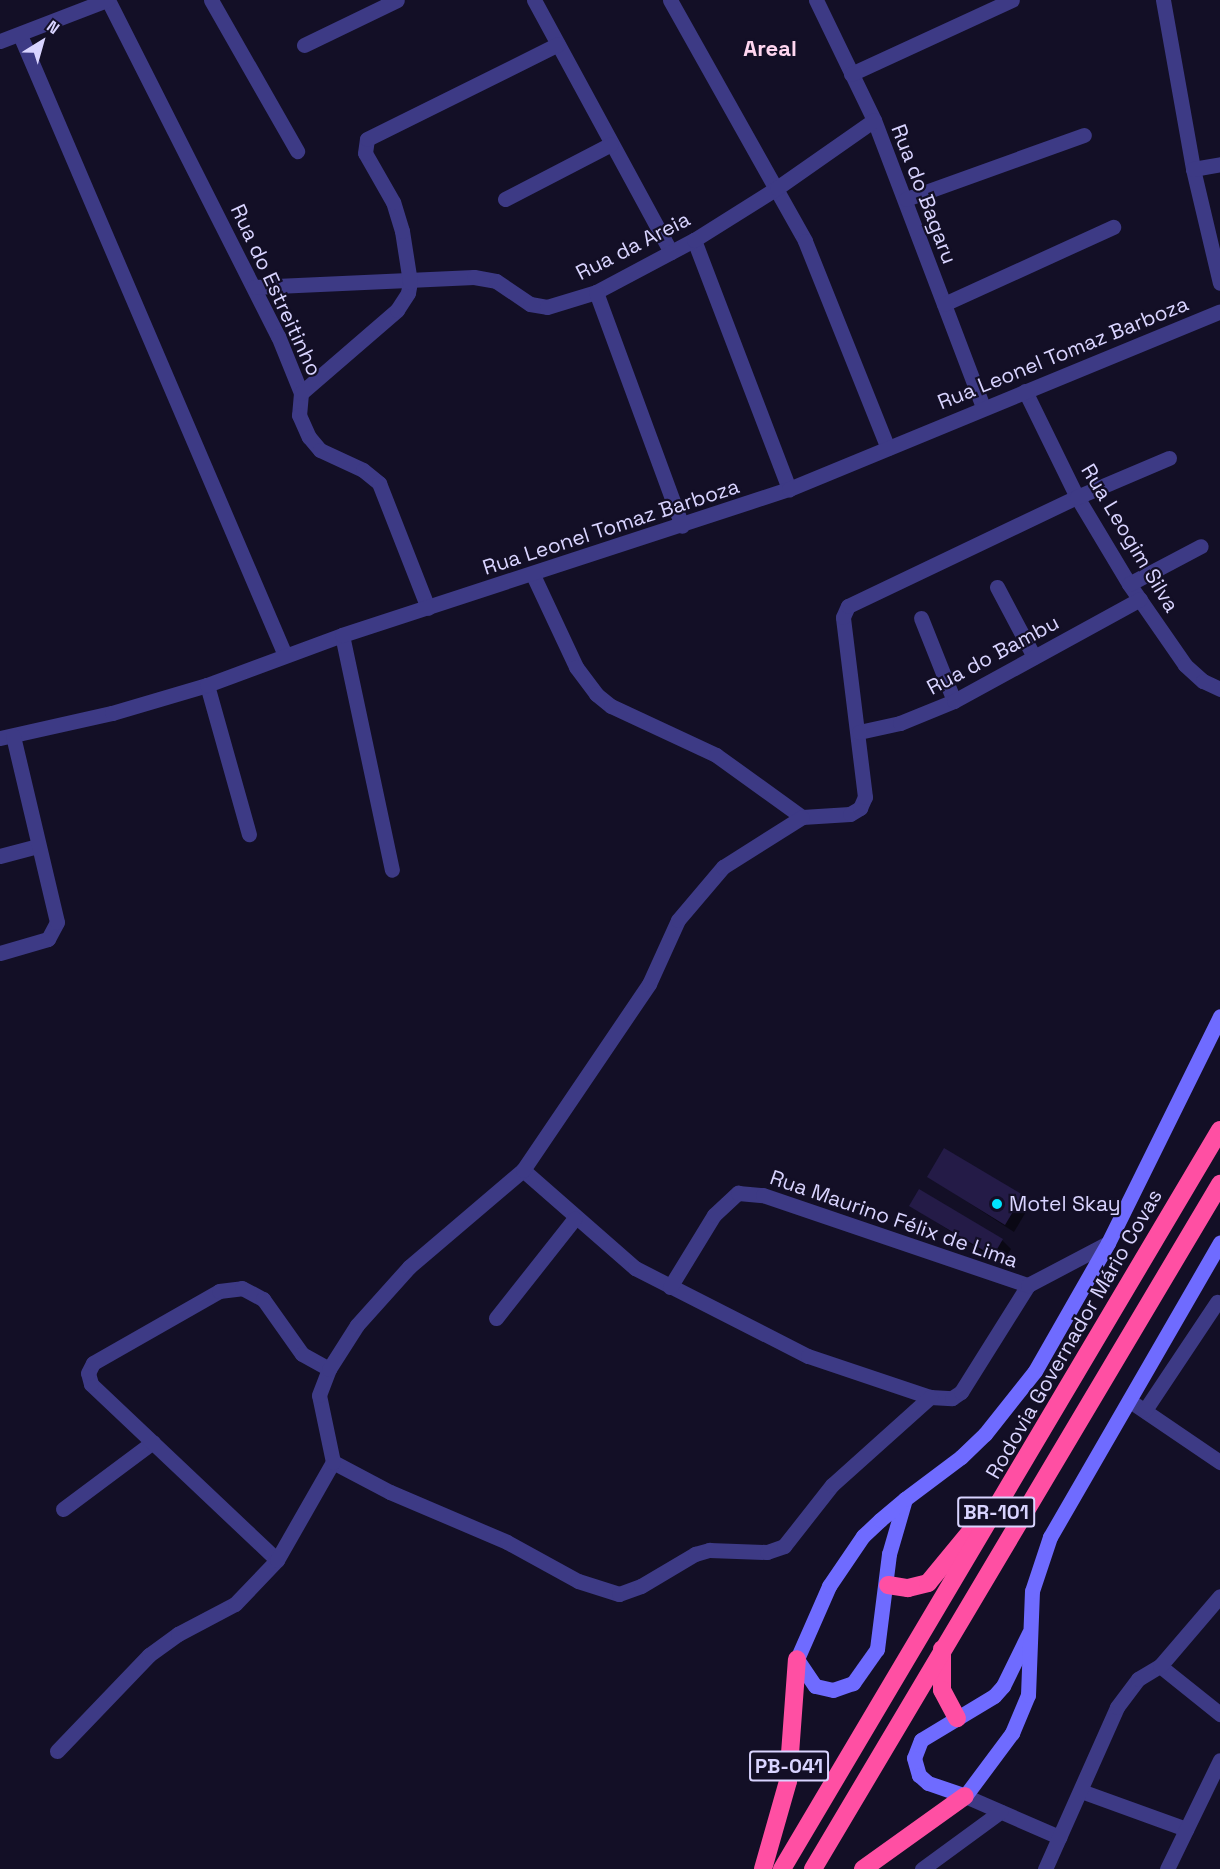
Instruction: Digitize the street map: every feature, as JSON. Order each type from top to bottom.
[{"type":"highway","name":"Rodovia Governador Mário Covas","points":[[782,1869],[1032,1451],[1220,1130]]},
{"type":"highway","name":"Rodovia Governador Mário Covas","points":[[813,1869],[942,1646],[1220,1184]]},
{"type":"highway","points":[[888,1585],[918,1586],[937,1576],[1032,1451]]},
{"type":"highway","points":[[942,1646],[942,1690],[957,1718]]},
{"type":"highway","name":"PB-041","points":[[763,1869],[788,1781],[797,1659]]},
{"type":"highway","points":[[862,1869],[965,1796]]},
{"type":"main road","name":"PB-041","points":[[797,1659],[813,1616],[843,1562],[863,1536],[905,1499],[961,1457],[1007,1409],[1062,1330],[1108,1243],[1220,1016]]},
{"type":"main road","points":[[1029,1634],[1003,1686],[982,1705],[921,1740],[914,1758],[919,1775],[927,1783],[965,1796],[1000,1751],[1021,1715],[1030,1679],[1029,1634],[1032,1591],[1050,1537],[1220,1242]]},
{"type":"main road","points":[[797,1659],[815,1686],[833,1690],[852,1683],[877,1649],[888,1585],[888,1554],[905,1499]]},
{"type":"street","points":[[0,41],[107,0]]},
{"type":"street","name":"Rua do Estreitinho","points":[[107,0],[254,287],[301,393],[301,420],[314,444],[363,470],[385,492],[428,608]]},
{"type":"street","points":[[211,0],[297,151]]},
{"type":"street","points":[[304,45],[398,0]]},
{"type":"street","points":[[534,0],[671,252]]},
{"type":"street","points":[[670,0],[805,241],[888,448]]},
{"type":"street","name":"Rua do Bagaru","points":[[816,0],[873,120],[906,199],[983,407]]},
{"type":"street","points":[[850,74],[1012,0]]},
{"type":"street","points":[[1163,0],[1193,169],[1220,283]]},
{"type":"street","points":[[20,35],[285,655]]},
{"type":"street","points":[[301,393],[397,310],[410,282],[402,231],[393,202],[365,153],[367,139],[558,44]]},
{"type":"street","name":"Rua da Areia","points":[[254,287],[485,278],[539,307],[597,292],[694,240],[777,188],[873,120]]},
{"type":"street","points":[[906,199],[1084,135]]},
{"type":"street","points":[[505,199],[611,144]]},
{"type":"street","points":[[1193,169],[1220,164]]},
{"type":"street","points":[[944,304],[1113,227]]},
{"type":"street","points":[[694,240],[789,489]]},
{"type":"street","points":[[597,292],[682,526]]},
{"type":"street","name":"Rua Leonel Tomaz Barboza","points":[[6,737],[112,713],[207,685],[342,635],[533,575],[789,489],[1220,311]]},
{"type":"street","name":"Rua Leogim Silva","points":[[1025,390],[1077,496],[1129,584],[1185,666],[1220,688]]},
{"type":"street","points":[[57,1751],[149,1655],[178,1634],[235,1604],[277,1560],[333,1462],[319,1406],[329,1369],[357,1325],[409,1267],[523,1170],[650,984],[678,920],[723,867],[802,817],[850,814],[863,803],[859,732],[843,617],[848,606],[1077,496],[1169,458]]},
{"type":"street","points":[[1129,584],[1201,546]]},
{"type":"street","points":[[533,575],[576,666],[596,694],[625,715],[716,755],[802,817]]},
{"type":"street","points":[[997,587],[1034,657]]},
{"type":"street","name":"Rua do Bambu","points":[[859,732],[900,723],[954,701],[1140,599]]},
{"type":"street","points":[[921,618],[954,701]]},
{"type":"street","points":[[342,635],[392,870]]},
{"type":"street","points":[[207,685],[249,834]]},
{"type":"street","points":[[0,953],[48,939],[55,932],[57,922],[38,846],[6,737]]},
{"type":"street","points":[[0,856],[38,846]]},
{"type":"street","points":[[523,1170],[613,1253],[670,1287],[808,1356],[930,1397],[952,1398],[961,1392],[1028,1286]]},
{"type":"street","name":"Rua Maurino Félix de Lima","points":[[670,1287],[722,1204],[738,1193],[749,1192],[1028,1286],[1108,1243]]},
{"type":"street","points":[[496,1318],[575,1218]]},
{"type":"street","points":[[277,1560],[91,1384],[88,1373],[93,1363],[219,1290],[242,1288],[263,1299],[302,1354],[329,1369]]},
{"type":"street","points":[[1145,1410],[1217,1302]]},
{"type":"street","points":[[333,1462],[390,1492],[507,1542],[578,1581],[619,1594],[641,1586],[695,1554],[767,1552],[784,1546],[837,1479],[930,1397]]},
{"type":"street","points":[[1127,1400],[1220,1462]]},
{"type":"street","points":[[63,1509],[153,1442]]},
{"type":"street","points":[[1045,1869],[1117,1707],[1138,1679],[1160,1666],[1220,1596]]},
{"type":"street","points":[[1160,1666],[1220,1714]]},
{"type":"street","points":[[1167,1869],[1220,1760]]},
{"type":"street","points":[[1081,1791],[1186,1829]]},
{"type":"street","points":[[965,1796],[1059,1837]]},
{"type":"street","points":[[922,1869],[1000,1812]]},
{"type":"building","points":[[944,1148],[1023,1195],[1005,1225],[927,1177]]},
{"type":"building","points":[[919,1189],[1003,1239],[993,1256],[909,1206]]},
{"type":"place","name":"Motel Skay","points":[[997,1204]]},
{"type":"district","name":"Areal","points":[[770,49]]}]
